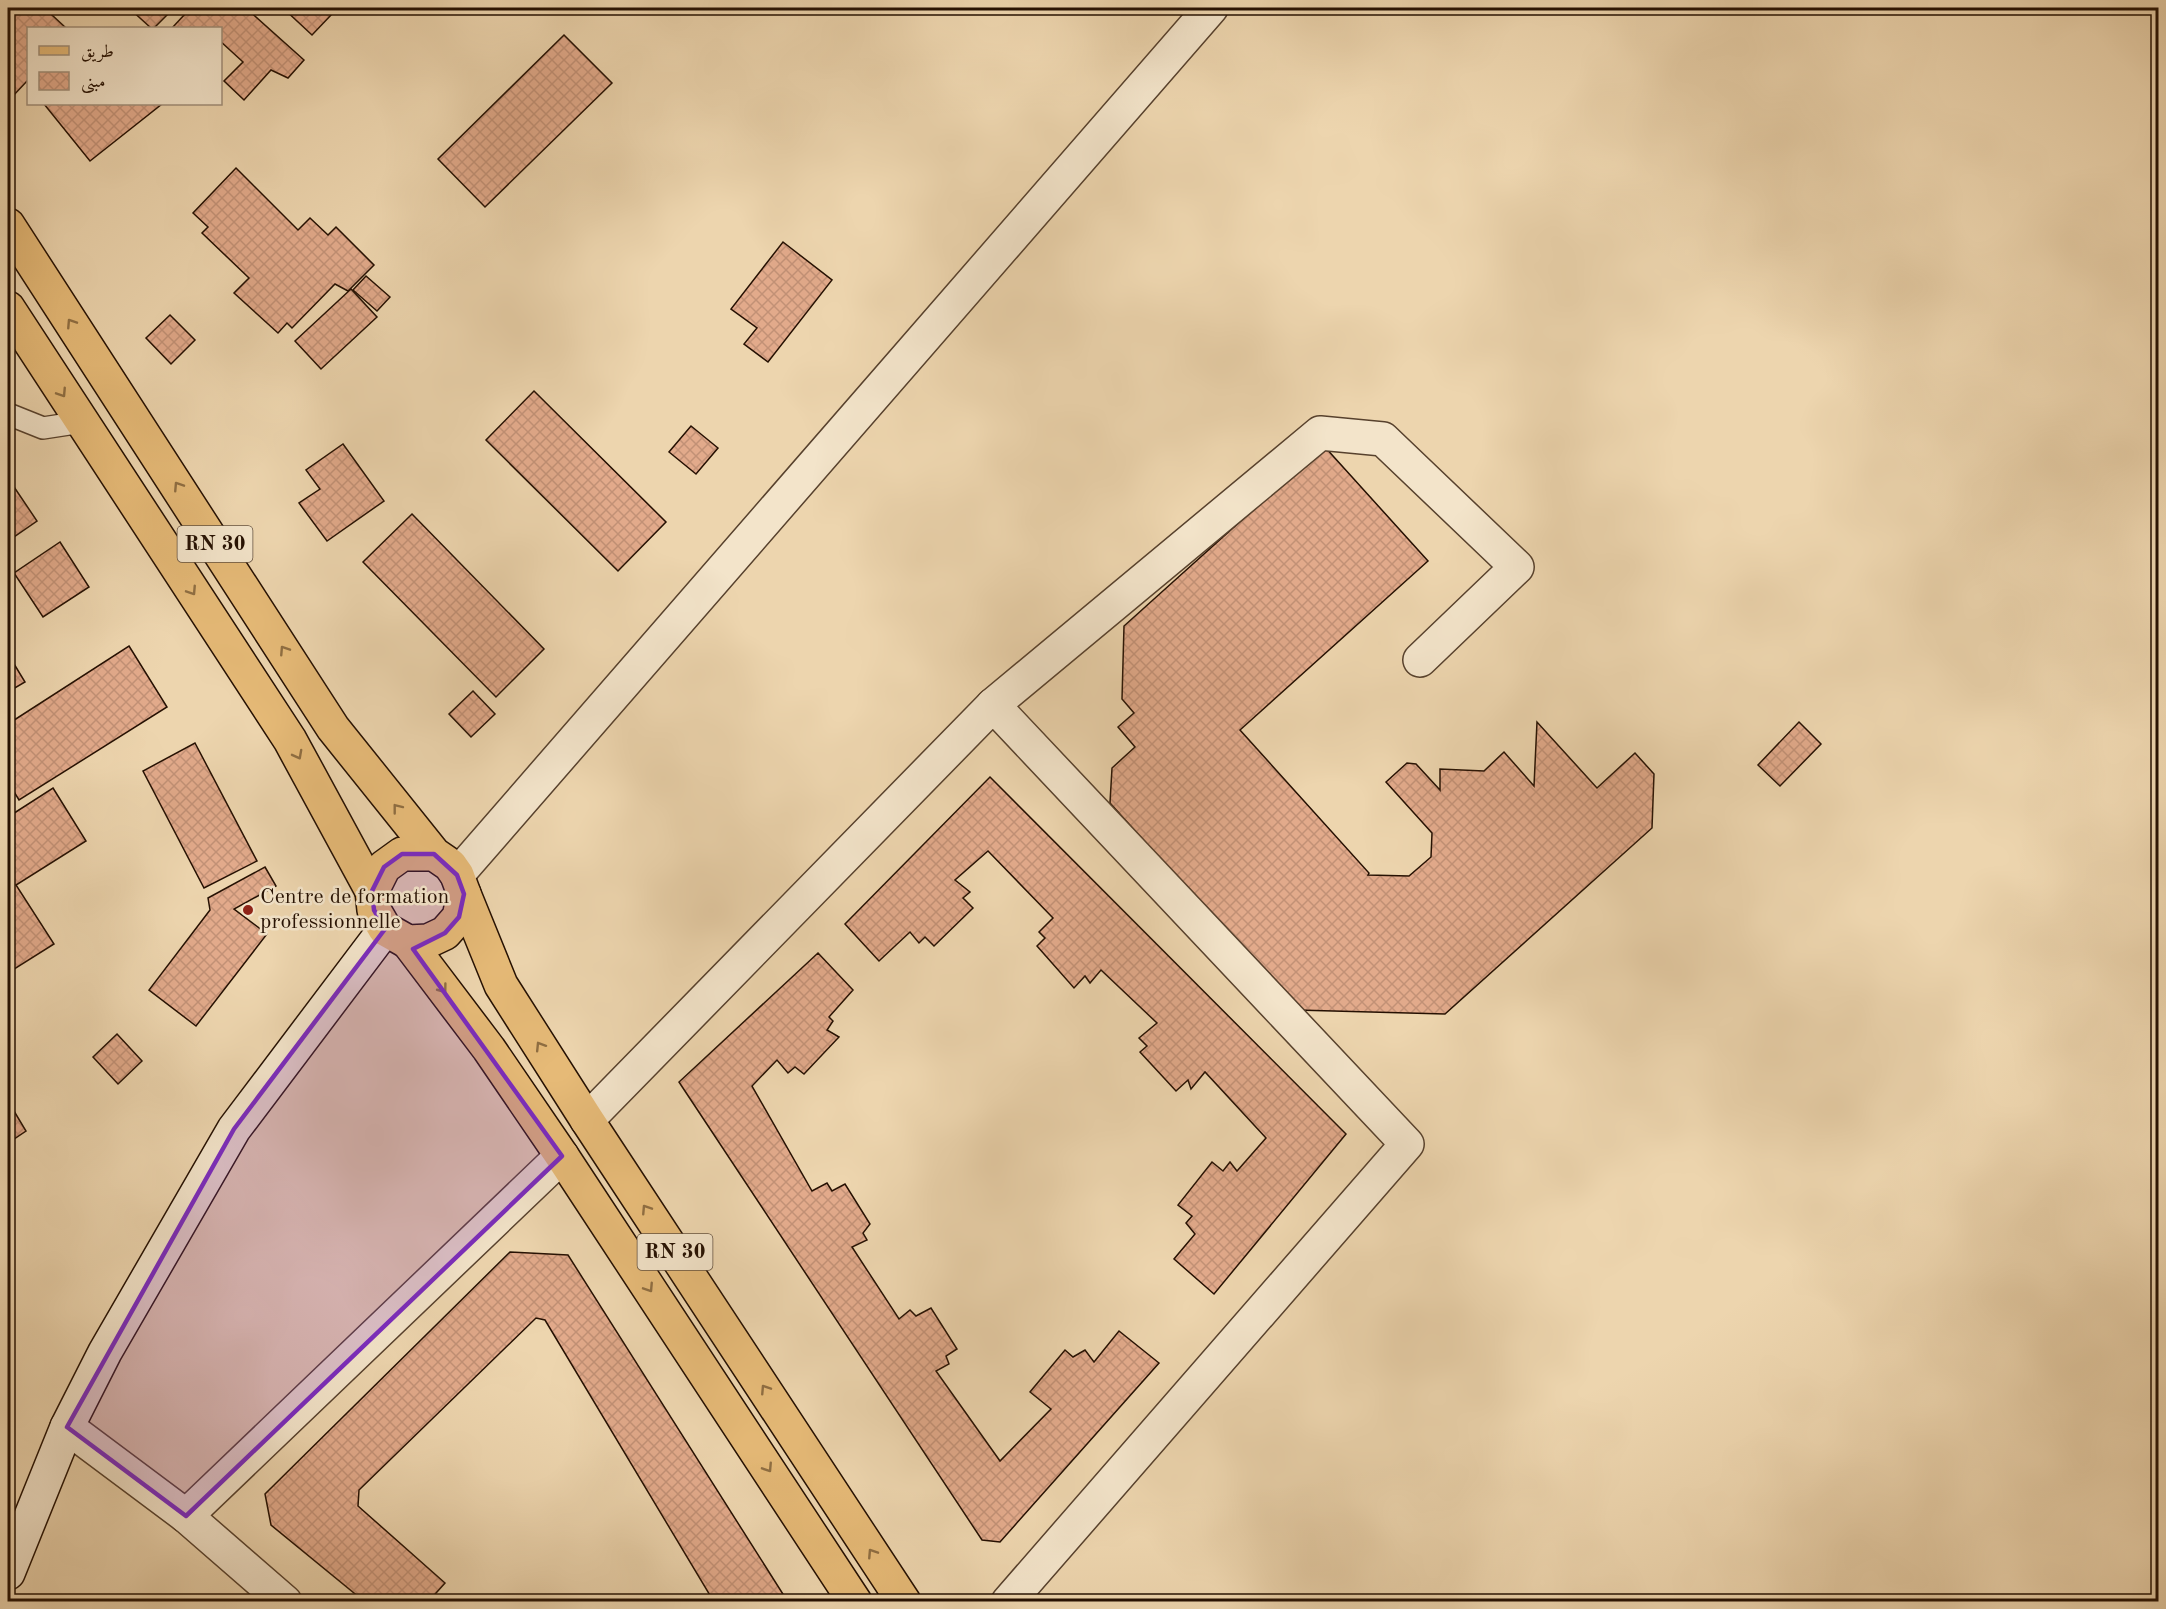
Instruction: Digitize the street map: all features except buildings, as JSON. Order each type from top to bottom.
[{"type":"main road","name":"RN 30","points":[[8,225],[333,728],[452,874],[501,985],[587,1120],[904,1602]]},
{"type":"main road","name":"RN 30","points":[[8,308],[290,740],[372,891]]},
{"type":"main road","points":[[402,854],[452,874],[459,917],[445,933],[428,941],[397,935],[374,910],[372,891],[384,867],[402,854]]},
{"type":"main road","name":"RN 30","points":[[397,935],[489,1049],[562,1156],[855,1602]]},
{"type":"street","points":[[452,874],[1211,8]]},
{"type":"street","points":[[587,1120],[993,705],[1320,433],[1383,439],[1517,567],[1420,660]]},
{"type":"street","points":[[993,705],[1407,1144],[1008,1602]]},
{"type":"street","points":[[8,1573],[67,1427],[105,1352],[234,1129],[397,935]]},
{"type":"street","points":[[186,1516],[562,1156]]},
{"type":"street","points":[[67,1427],[186,1516],[285,1602]]},
{"type":"lane","points":[[8,414],[43,428],[82,422]]},
{"type":"highlighted area","points":[[402,854],[434,854],[457,875],[464,894],[459,917],[445,933],[413,949],[562,1156],[186,1516],[67,1427],[234,1129],[385,929],[374,910],[372,891],[384,867]]},
{"type":"place","name":"Centre de formation professionnelle","points":[[248,910]]}]
